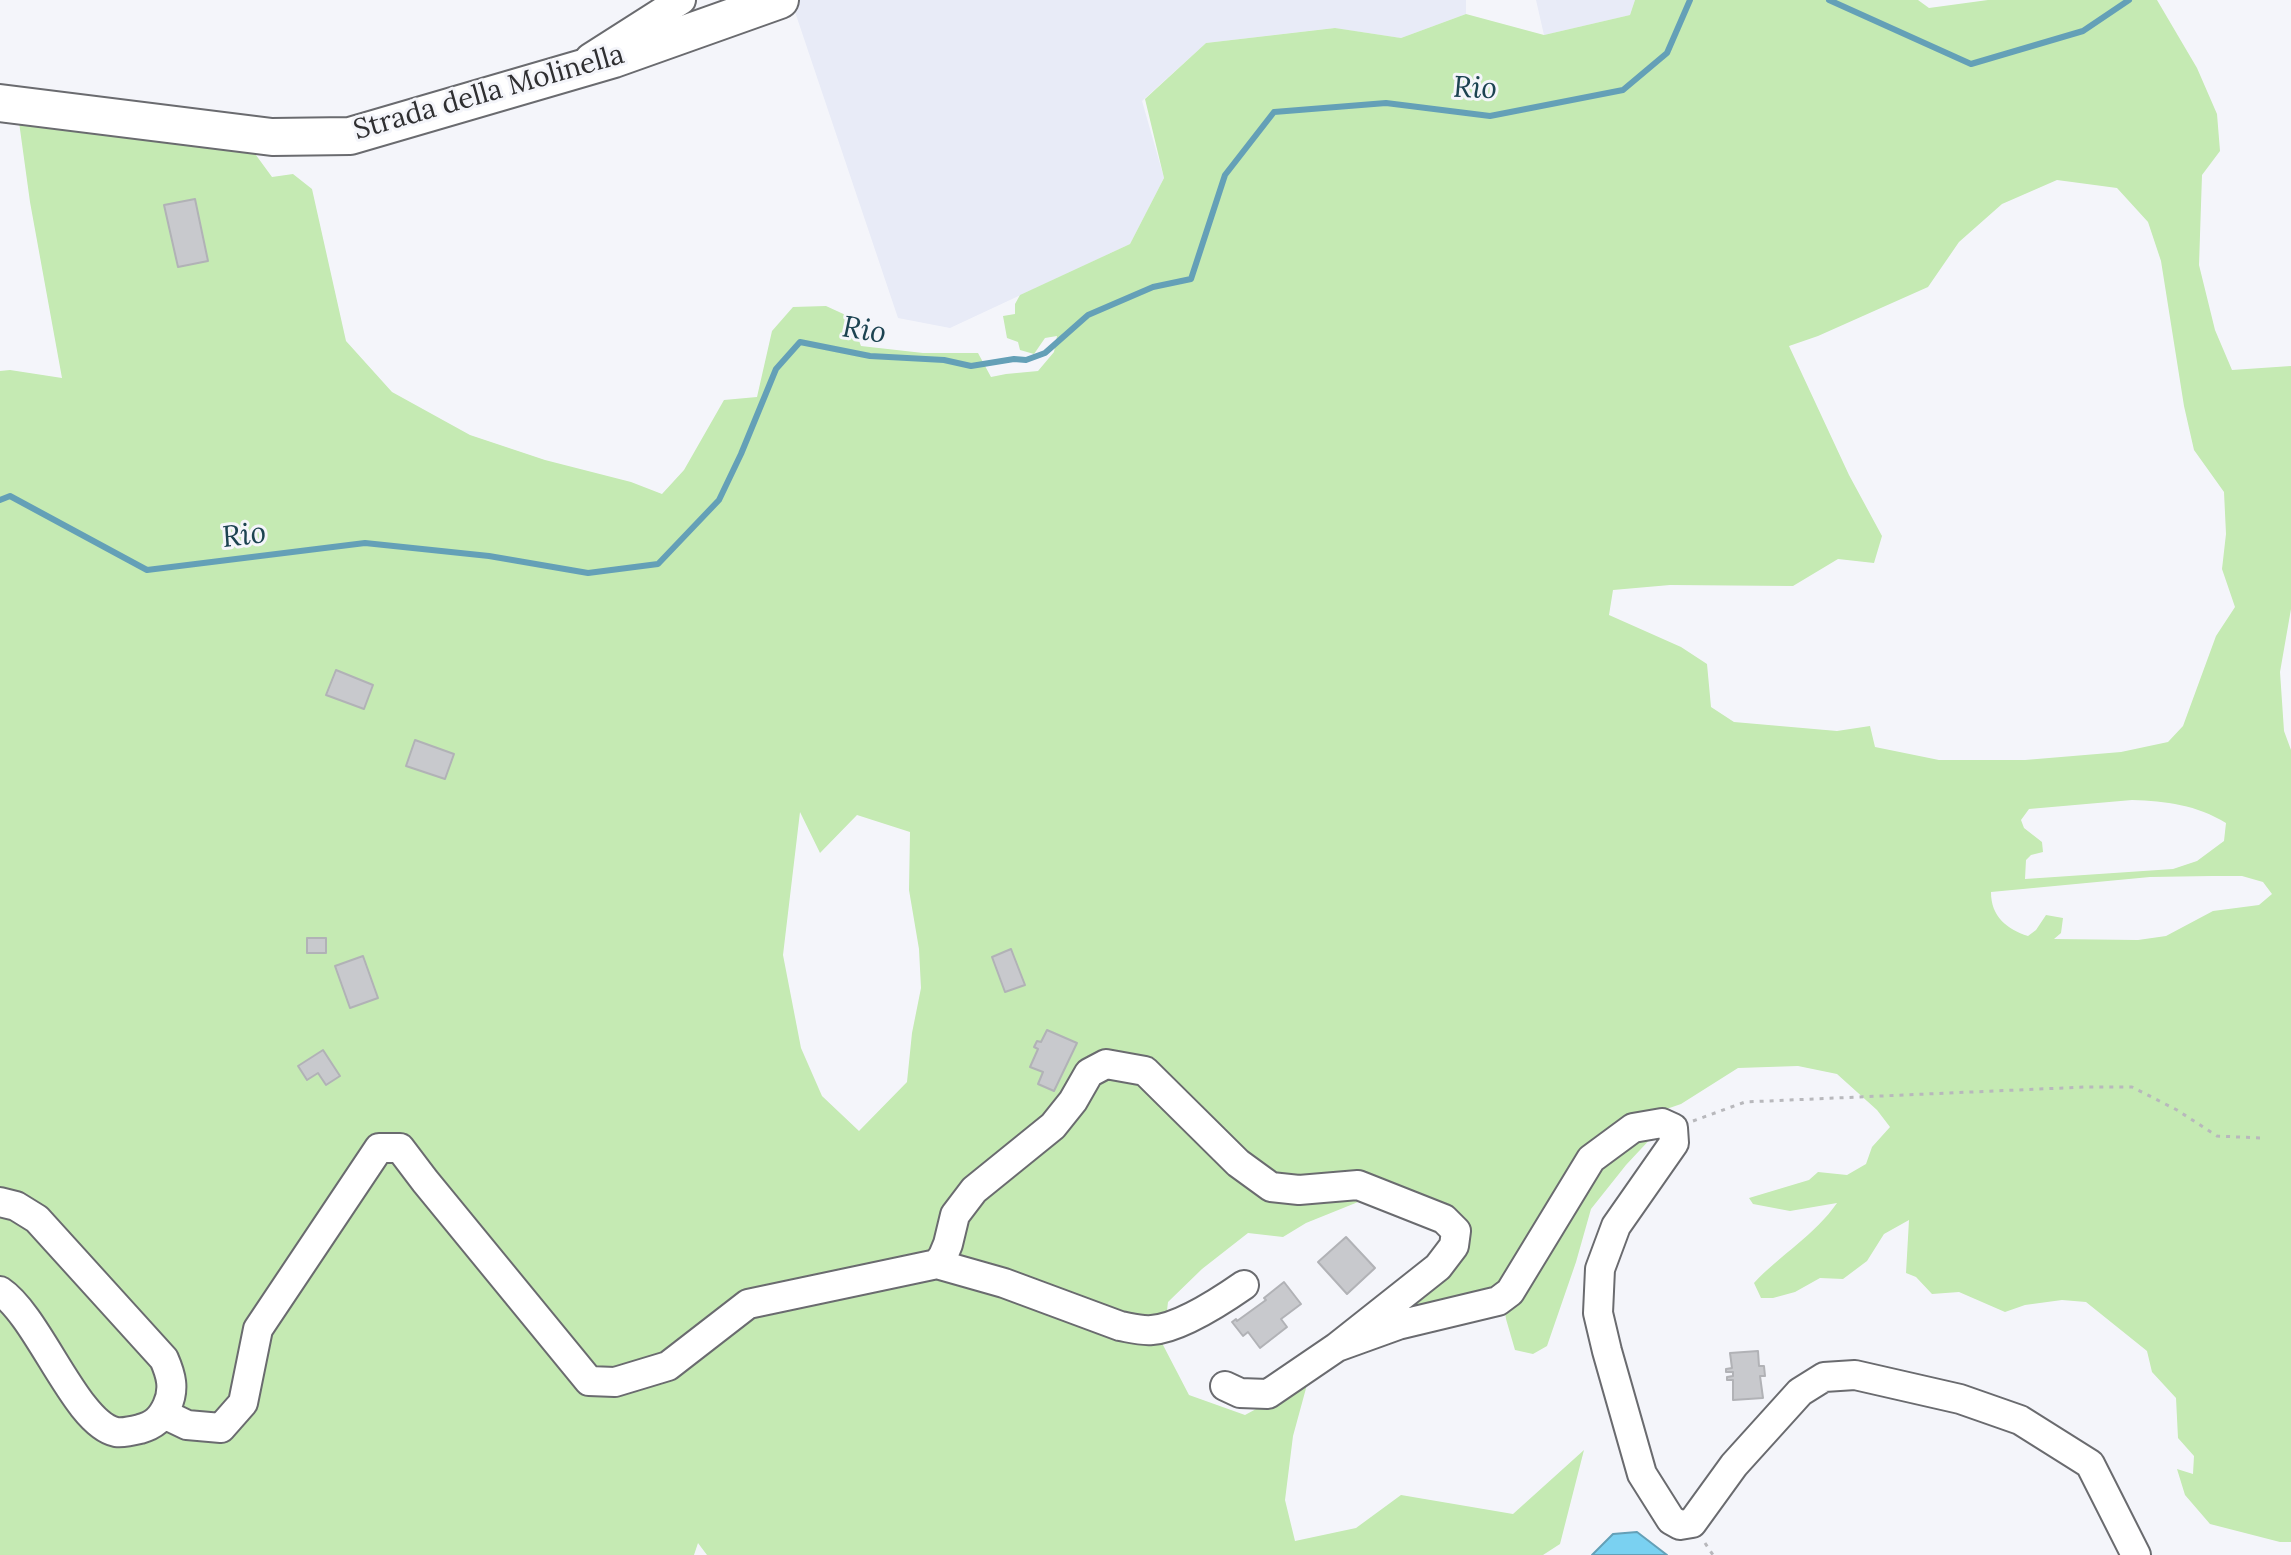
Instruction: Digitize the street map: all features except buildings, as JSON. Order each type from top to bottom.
[{"type":"main road","name":"Strada della Molinella","points":[[0,103],[272,137],[350,136],[614,59],[780,0]]},
{"type":"street","points":[[569,72],[681,0]]},
{"type":"street","points":[[937,1264],[948,1244],[955,1215],[974,1190],[1053,1126],[1073,1101],[1089,1073],[1106,1064],[1145,1071],[1238,1163],[1271,1187],[1299,1190],[1358,1185],[1444,1219],[1456,1231],[1454,1246],[1438,1267],[1337,1347],[1268,1394],[1240,1393],[1225,1386]]},
{"type":"street","points":[[1337,1347],[1398,1325],[1498,1301],[1510,1292],[1591,1159],[1633,1128],[1662,1123],[1673,1128],[1674,1143],[1616,1226],[1600,1269],[1598,1313],[1642,1474],[1671,1520],[1680,1525],[1692,1523],[1772,1413],[1824,1377],[1855,1375],[1960,1399],[2020,1420],[2090,1464],[2136,1555]]},
{"type":"street","points":[[164,1414],[187,1425],[221,1428],[243,1403],[258,1329],[379,1148],[400,1148],[589,1381],[615,1382],[668,1366],[748,1304],[937,1264],[1004,1283],[1140,1331],[1156,1330],[1205,1311],[1244,1285]]},
{"type":"street","points":[[0,1202],[16,1206],[37,1219],[164,1359],[170,1374],[172,1395],[164,1414],[152,1426],[127,1432],[113,1432],[91,1417],[21,1311],[0,1291]]},
{"type":"path","points":[[1673,1128],[1745,1102],[2132,1087],[2177,1110],[2217,1136],[2260,1138]]},
{"type":"shaded area","points":[[791,0],[1466,0],[1466,14],[1401,38],[1334,28],[1206,43],[1142,101],[1164,178],[1130,244],[950,328],[898,318]]},
{"type":"shaded area","points":[[1536,0],[1635,0],[1630,15],[1544,35]]},
{"type":"green space","points":[[1635,0],[1918,0],[1929,8],[1988,0],[2157,0],[2197,68],[2217,114],[2220,151],[2202,175],[2199,265],[2215,330],[2232,370],[2291,366],[2291,609],[2280,672],[2284,731],[2291,750],[2291,1542],[2210,1524],[2185,1495],[2177,1469],[2193,1474],[2194,1456],[2178,1438],[2176,1398],[2152,1372],[2147,1351],[2086,1302],[2062,1300],[2025,1305],[2005,1312],[1959,1292],[1932,1294],[1916,1277],[1906,1273],[1909,1220],[1884,1234],[1867,1261],[1843,1279],[1820,1278],[1795,1292],[1761,1298],[1754,1283],[1818,1225],[1837,1203],[1790,1211],[1753,1204],[1749,1198],[1809,1180],[1818,1172],[1847,1175],[1866,1164],[1872,1147],[1890,1127],[1877,1110],[1837,1074],[1798,1066],[1738,1068],[1681,1104],[1652,1114],[1654,1135],[1591,1209],[1547,1346],[1533,1354],[1515,1350],[1504,1306],[1365,1330],[1467,1248],[1375,1177],[1356,1173],[1368,1198],[1306,1223],[1283,1237],[1248,1233],[1202,1269],[1168,1302],[1163,1345],[1189,1395],[1245,1415],[1308,1381],[1293,1436],[1285,1500],[1295,1541],[1356,1528],[1401,1495],[1513,1514],[1584,1450],[1560,1544],[1543,1555],[707,1555],[698,1543],[694,1555],[0,1555],[0,371],[62,378],[30,202],[19,122],[253,151],[272,177],[293,174],[312,189],[346,341],[392,392],[470,435],[662,494],[684,470],[724,400],[757,397],[772,331],[793,307],[826,306],[850,317],[861,346],[923,353],[978,353],[991,377],[1038,371],[1054,352],[1057,336],[1045,338],[1034,354],[1020,350],[1018,342],[1007,338],[1003,316],[1015,314],[1015,304],[1020,295],[1130,244],[1164,178],[1145,99],[1206,43],[1335,28],[1401,38],[1466,14],[1544,35],[1630,15]],"holes":[[[2057,180],[2117,188],[2148,222],[2161,261],[2194,450],[2224,492],[2226,534],[2222,569],[2235,607],[2216,636],[2183,726],[2168,742],[2121,752],[2025,760],[1939,760],[1875,747],[1870,726],[1837,731],[1734,722],[1711,707],[1707,664],[1681,647],[1609,615],[1613,590],[1670,585],[1793,586],[1838,559],[1874,563],[1882,536],[1849,475],[1789,346],[1928,287],[1959,242],[2002,204]],[[2132,800],[2169,803],[2204,812],[2226,823],[2224,841],[2197,861],[2173,869],[2025,879],[2026,860],[2043,852],[2042,842],[2024,828],[2021,820],[2029,809]],[[800,812],[820,853],[857,815],[910,832],[909,890],[919,949],[921,988],[907,1082],[859,1131],[822,1096],[801,1048],[783,955]],[[2242,876],[2263,882],[2272,894],[2259,905],[2213,911],[2166,936],[2138,940],[2054,939],[2061,933],[2063,918],[2046,915],[2028,936],[2002,921],[1992,901],[1991,892],[2150,877]]]},
{"type":"water","points":[[1637,1532],[1667,1555],[1592,1555],[1613,1534]]},
{"type":"waterway","name":"Rio","points":[[0,500],[10,496],[147,570],[365,543],[489,556],[588,573],[658,564],[719,500],[776,369],[800,342],[870,356],[944,360],[971,366],[1026,360],[1045,353],[1088,315],[1153,287],[1191,279],[1225,175],[1274,112],[1386,103],[1490,116],[1623,90],[1667,53],[1690,0]]},
{"type":"waterway","name":"Rio","points":[[1829,0],[1971,64],[2083,31],[2129,0]]}]
